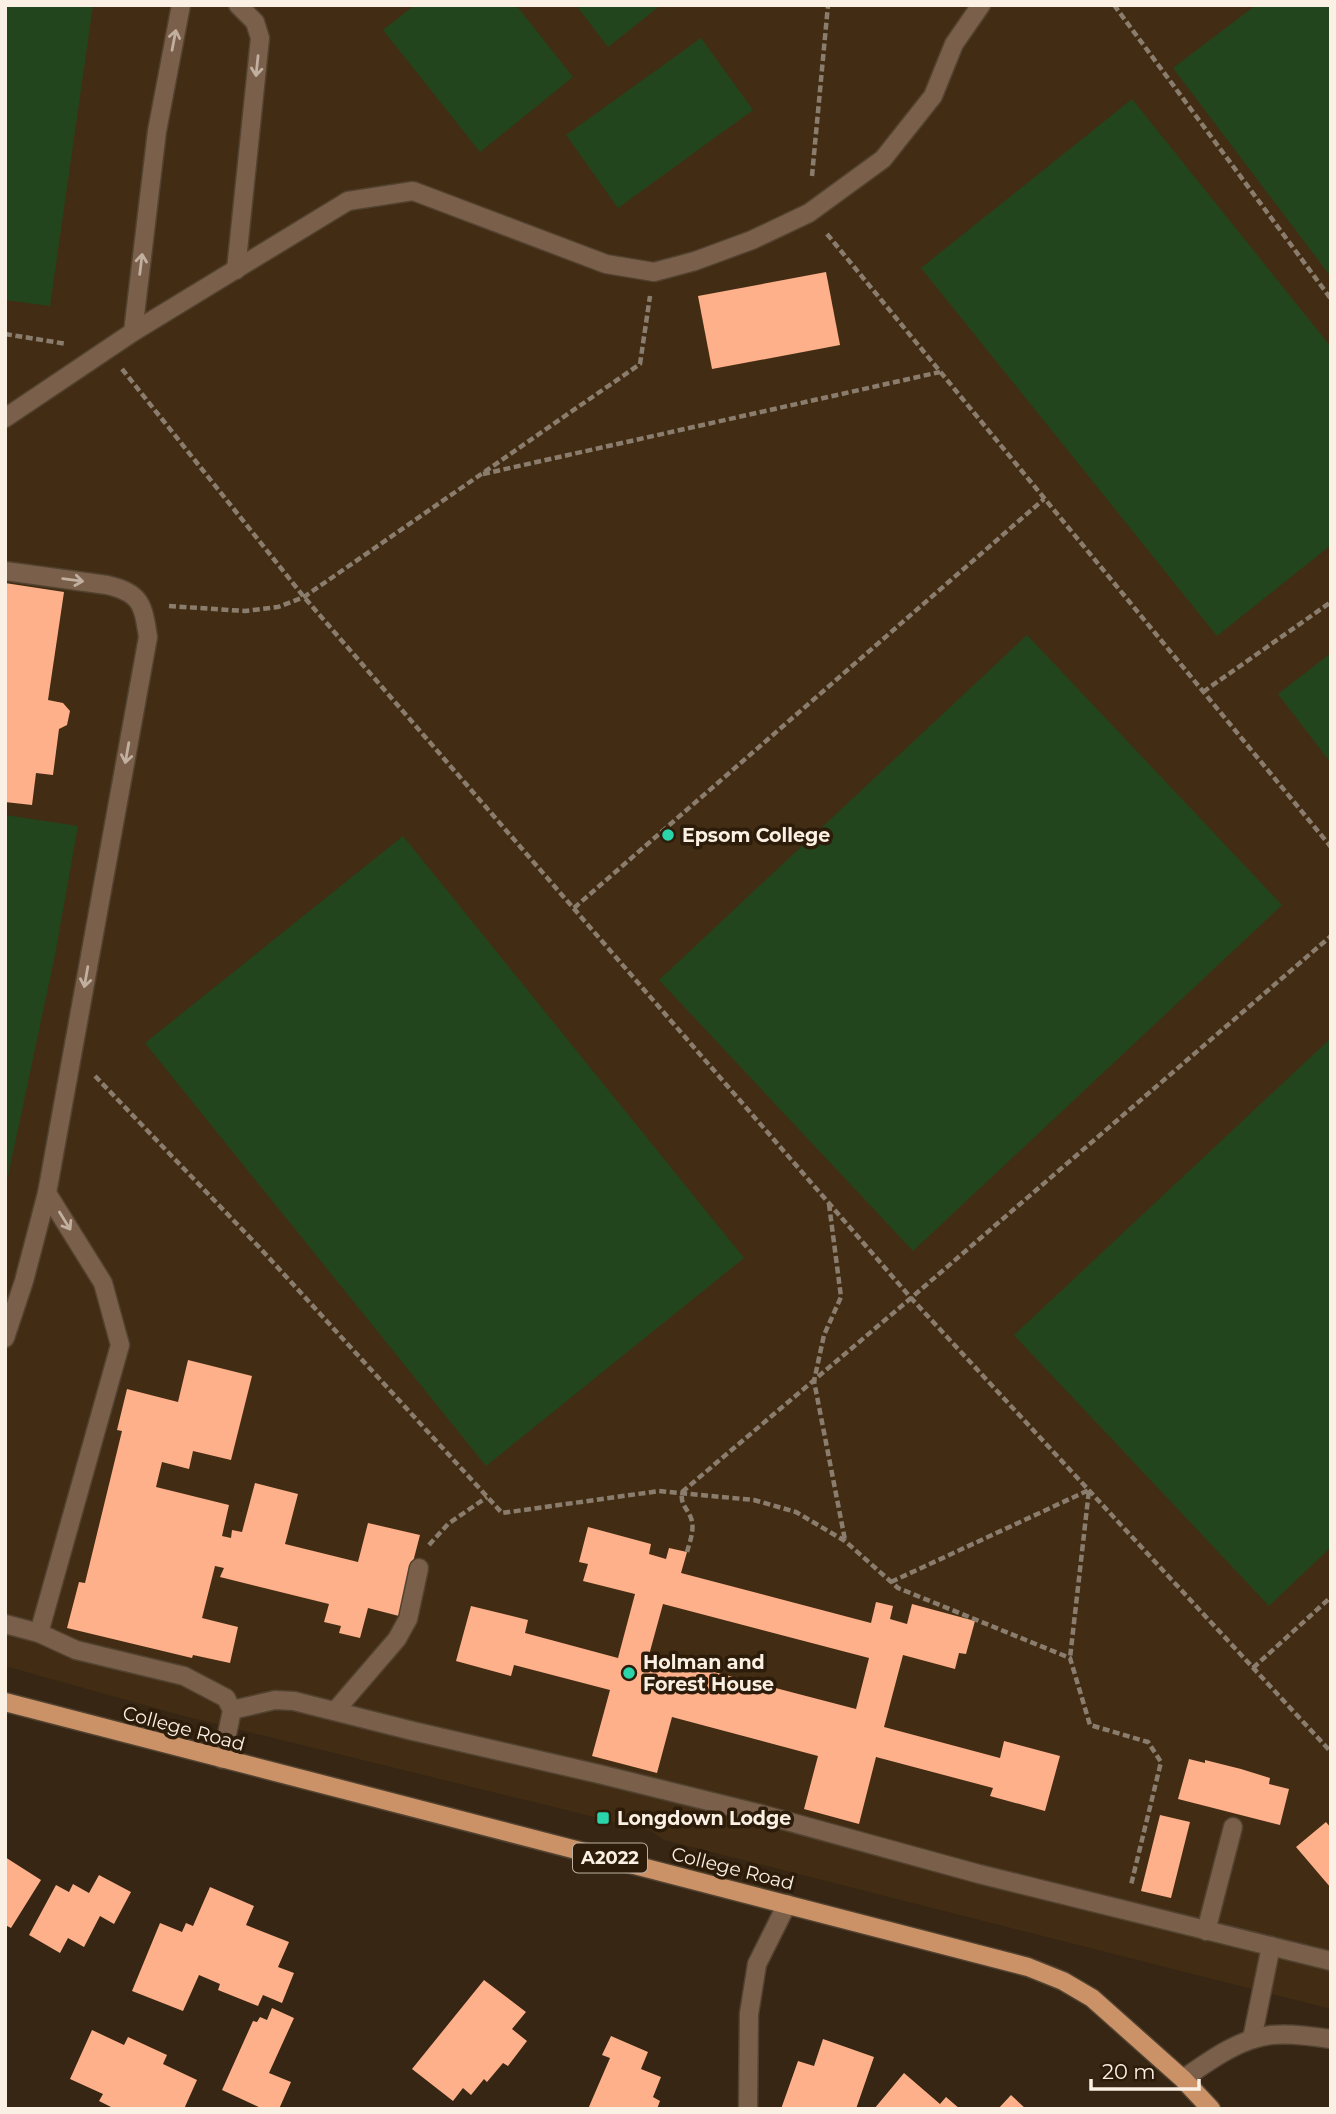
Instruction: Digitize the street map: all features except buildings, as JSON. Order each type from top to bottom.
[{"type":"main road","name":"College Road","points":[[5,1702],[1028,1967],[1063,1981],[1092,1998],[1183,2079]]},
{"type":"main road","name":"A2022","points":[[1183,2079],[1210,2109]]},
{"type":"street","points":[[132,332],[157,131],[181,5]]},
{"type":"street","points":[[236,270],[260,38],[255,22],[238,5]]},
{"type":"street","points":[[5,418],[132,332],[348,201],[414,191],[606,264],[654,272],[695,261],[752,240],[809,213],[883,159],[933,96],[954,44],[981,5]]},
{"type":"street","points":[[5,570],[114,586],[136,596],[144,611],[148,637],[47,1193],[24,1281],[5,1338]]},
{"type":"street","points":[[39,1633],[120,1345],[103,1283],[47,1193]]},
{"type":"street","points":[[335,1712],[397,1639],[408,1619],[419,1568]]},
{"type":"street","points":[[5,1624],[39,1633],[76,1650],[184,1676],[226,1698],[232,1710],[222,1759]]},
{"type":"street","points":[[232,1710],[275,1700],[294,1701],[748,1811],[979,1874],[1331,1961]]},
{"type":"street","points":[[1206,1931],[1233,1826]]},
{"type":"street","points":[[748,2109],[749,2014],[757,1965],[786,1904]]},
{"type":"street","points":[[1252,2039],[1270,1946]]},
{"type":"street","points":[[1183,2079],[1219,2054],[1252,2039],[1272,2035],[1331,2039]]},
{"type":"path","points":[[828,5],[809,213],[1331,847]]},
{"type":"path","points":[[1114,5],[1331,299]]},
{"type":"path","points":[[141,604],[244,611],[278,607],[304,597],[640,364],[654,272]]},
{"type":"path","points":[[5,334],[107,350],[304,597],[911,1298],[1331,1752]]},
{"type":"path","points":[[480,475],[940,372]]},
{"type":"path","points":[[574,908],[1044,499]]},
{"type":"path","points":[[1203,692],[1331,602]]},
{"type":"path","points":[[687,1552],[692,1535],[692,1520],[681,1500],[682,1492],[1331,936]]},
{"type":"path","points":[[73,1052],[259,1247],[502,1513],[659,1491],[754,1500],[796,1512],[845,1541],[898,1588],[1070,1658]]},
{"type":"path","points":[[828,1202],[841,1297],[824,1335],[814,1381],[845,1541]]},
{"type":"path","points":[[891,1582],[1089,1490]]},
{"type":"path","points":[[1089,1490],[1070,1658],[1090,1725],[1148,1742],[1161,1762],[1125,1911]]},
{"type":"path","points":[[419,1568],[426,1550],[447,1524],[487,1497]]},
{"type":"path","points":[[1254,1668],[1331,1597]]},
{"type":"shaded area","name":"Epsom College","points":[[5,5],[1331,5],[1331,2009],[664,1840],[651,1831],[180,1715],[5,1666]]},
{"type":"green space","points":[[5,5],[93,5],[50,306],[5,300]]},
{"type":"green space","points":[[415,5],[516,5],[573,77],[480,152],[383,30]]},
{"type":"green space","points":[[576,5],[661,5],[608,47]]},
{"type":"green space","points":[[1256,5],[1331,5],[1331,277],[1173,68]]},
{"type":"green space","points":[[701,38],[753,110],[618,208],[566,135]]},
{"type":"green space","points":[[1132,99],[1331,347],[1331,545],[1217,636],[921,268]]},
{"type":"green space","points":[[1027,635],[1282,905],[913,1251],[659,980]]},
{"type":"green space","points":[[1331,653],[1331,763],[1278,694]]},
{"type":"green space","points":[[5,815],[78,826],[55,955],[5,1190]]},
{"type":"green space","points":[[403,836],[744,1258],[486,1466],[145,1043]]},
{"type":"green space","points":[[1331,1038],[1331,1547],[1269,1606],[1014,1335]]},
{"type":"place","name":"Epsom College","points":[[668,835]]},
{"type":"place","name":"Holman and Forest House","points":[[629,1673]]},
{"type":"place","name":"Longdown Lodge","points":[[603,1818]]}]
